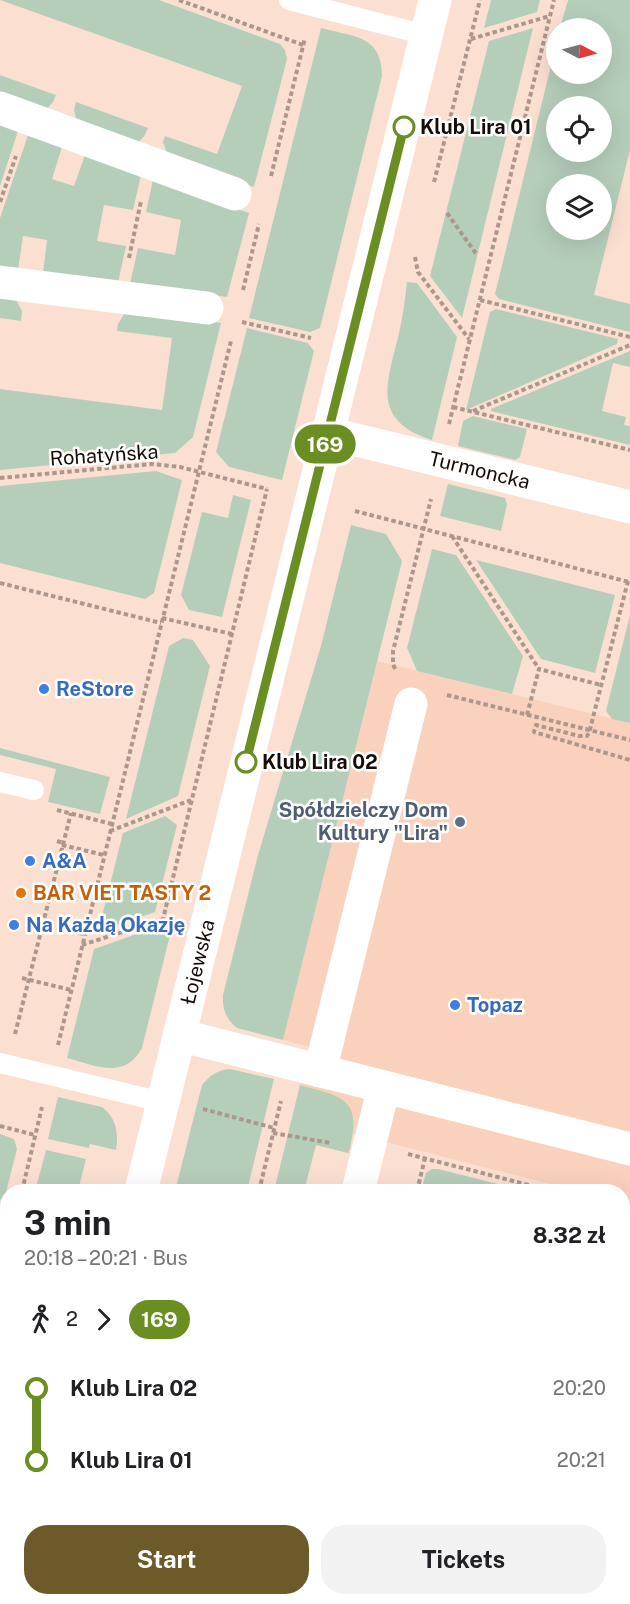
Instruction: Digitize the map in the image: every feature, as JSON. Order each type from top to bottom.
[{"type":"street","name":"Łojewska","points":[[143,1184],[435,0]]},
{"type":"street","points":[[14,113],[235,194]]},
{"type":"street","points":[[0,282],[121,297],[221,314]]},
{"type":"street","name":"Turmoncka","points":[[328,433],[630,507]]},
{"type":"street","points":[[305,1067],[416,691]]},
{"type":"street","points":[[179,1035],[630,1149]]},
{"type":"street","points":[[360,1184],[384,1087]]},
{"type":"lane","points":[[289,0],[426,35]]},
{"type":"lane","points":[[0,782],[34,790]]},
{"type":"lane","points":[[4,1063],[162,1102]]},
{"type":"path","points":[[179,0],[303,45]]},
{"type":"path","points":[[432,188],[480,0]]},
{"type":"path","points":[[448,431],[554,0]]},
{"type":"path","points":[[270,182],[313,6]]},
{"type":"path","points":[[471,39],[550,16]]},
{"type":"path","points":[[0,202],[14,113]]},
{"type":"path","points":[[121,297],[149,162]]},
{"type":"path","points":[[447,213],[477,255]]},
{"type":"path","points":[[240,301],[261,215]]},
{"type":"path","points":[[415,256],[418,272],[470,340]]},
{"type":"path","points":[[480,300],[630,338]]},
{"type":"path","points":[[221,314],[348,348]]},
{"type":"path","points":[[24,1184],[233,331]]},
{"type":"path","points":[[472,412],[630,345]]},
{"type":"path","points":[[453,407],[630,450]]},
{"type":"path","name":"Rohatyńska","points":[[0,478],[152,464],[198,472],[273,490]]},
{"type":"path","points":[[82,945],[163,919],[267,489]]},
{"type":"path","points":[[433,490],[393,651],[393,664],[416,691],[630,740]]},
{"type":"path","points":[[355,511],[629,581],[587,736],[581,737],[536,725],[534,732],[630,760]]},
{"type":"path","points":[[451,535],[539,669],[602,685]]},
{"type":"path","points":[[0,583],[232,634]]},
{"type":"path","points":[[527,715],[539,669]]},
{"type":"path","points":[[110,831],[192,800]]},
{"type":"path","points":[[54,810],[112,824]]},
{"type":"path","points":[[4,1063],[26,990],[71,813]]},
{"type":"path","points":[[57,841],[104,855]]},
{"type":"path","points":[[55,849],[61,851]]},
{"type":"path","points":[[43,898],[49,899]]},
{"type":"path","points":[[42,925],[84,934]]},
{"type":"path","points":[[34,930],[41,932]]},
{"type":"path","points":[[22,978],[71,990]]},
{"type":"path","points":[[19,988],[26,990]]},
{"type":"path","points":[[261,1184],[274,1131],[305,1067]]},
{"type":"path","points":[[195,1107],[274,1131],[368,1150],[425,1158],[525,1184]]},
{"type":"path","points":[[0,1126],[35,1135]]},
{"type":"path","points":[[419,1184],[425,1158]]},
{"type":"shaded area","points":[[377,661],[630,723],[630,1184],[551,1184],[292,1118],[309,1047],[283,1040]]},
{"type":"green space","points":[[0,0],[159,0],[280,44],[285,50],[287,59],[254,187],[168,156],[163,142],[165,136],[217,154],[242,86]]},
{"type":"green space","points":[[491,0],[540,0],[537,12],[484,28]]},
{"type":"green space","points":[[568,0],[630,0],[630,150],[612,222],[612,174],[546,174],[546,240],[608,240],[594,295],[630,304],[630,332],[499,299],[495,294],[546,84],[612,84],[612,18],[563,18]]},
{"type":"green space","points":[[321,28],[355,36],[371,45],[377,52],[381,63],[382,76],[320,328],[310,332],[249,318]]},
{"type":"green space","points":[[533,28],[462,318],[430,276],[489,41]]},
{"type":"green space","points":[[0,75],[56,95],[53,102],[45,111],[0,94]]},
{"type":"green space","points":[[76,102],[148,128],[137,144],[77,122],[74,110]]},
{"type":"green space","points":[[0,125],[18,131],[0,186]]},
{"type":"green space","points":[[28,135],[62,147],[52,179],[74,186],[85,155],[141,175],[133,210],[104,205],[97,241],[126,246],[118,283],[43,273],[47,240],[23,236],[18,270],[0,267],[0,218]]},
{"type":"green space","points":[[153,180],[249,213],[227,297],[130,284],[138,248],[175,255],[181,220],[146,212]]},
{"type":"green space","points":[[407,282],[417,283],[457,337],[432,440],[412,432],[399,422],[391,410],[388,397],[388,383],[402,320]]},
{"type":"green space","points":[[0,294],[14,296],[22,311],[21,321],[0,318]]},
{"type":"green space","points":[[496,309],[618,339],[617,344],[466,410],[490,312]]},
{"type":"green space","points":[[126,311],[221,323],[193,437],[175,453],[0,470],[0,389],[162,410],[172,338],[117,331],[118,324]]},
{"type":"green space","points":[[247,328],[308,343],[314,351],[282,480],[229,467],[216,452]]},
{"type":"green space","points":[[630,351],[630,367],[613,363],[602,411],[626,417],[624,425],[630,426],[630,445],[491,411],[491,409]]},
{"type":"green space","points":[[473,416],[527,429],[520,457],[515,460],[458,446],[463,421]]},
{"type":"green space","points":[[156,471],[182,480],[154,593],[145,599],[0,563],[0,486]]},
{"type":"green space","points":[[448,484],[505,498],[507,504],[501,531],[440,516]]},
{"type":"green space","points":[[233,495],[251,500],[222,617],[189,610],[181,595],[202,512],[228,518]]},
{"type":"green space","points":[[351,525],[386,534],[402,561],[283,1040],[237,1028],[226,1013],[223,995],[258,855],[321,646]]},
{"type":"green space","points":[[432,549],[456,555],[523,656],[512,694],[417,671],[407,648]]},
{"type":"green space","points":[[476,560],[615,595],[595,673],[541,659]]},
{"type":"green space","points":[[630,615],[630,723],[612,719],[606,711]]},
{"type":"green space","points":[[183,638],[193,640],[210,666],[178,796],[126,819],[169,646]]},
{"type":"green space","points":[[0,748],[110,777],[100,814],[48,802],[56,769],[0,755]]},
{"type":"green space","points":[[165,816],[177,825],[155,912],[98,932],[123,833]]},
{"type":"green space","points":[[162,925],[172,927],[142,1048],[135,1058],[118,1068],[108,1068],[67,1058],[94,949]]},
{"type":"green space","points":[[230,1069],[274,1079],[249,1184],[177,1184],[202,1085],[208,1078]]},
{"type":"green space","points":[[300,1085],[328,1093],[346,1102],[353,1119],[353,1132],[348,1153],[316,1145],[306,1184],[276,1184]]},
{"type":"green space","points":[[58,1097],[102,1107],[107,1111],[115,1126],[116,1150],[90,1144],[89,1148],[48,1139]]},
{"type":"green space","points":[[0,1134],[14,1139],[17,1149],[8,1184],[0,1184]]},
{"type":"green space","points":[[46,1150],[86,1159],[80,1184],[37,1184]]},
{"type":"green space","points":[[432,1169],[438,1169],[498,1184],[423,1184],[426,1173]]},
{"type":"bus line","name":"169","points":[[246,762],[404,127]]},
{"type":"place","name":"Klub Lira 01","points":[[404,127]]},
{"type":"place","name":"ReStore","points":[[44,689]]},
{"type":"place","name":"Klub Lira 02","points":[[246,762]]},
{"type":"place","name":"Spółdzielczy Dom Kultury \"Lira\"","points":[[460,822]]},
{"type":"place","name":"A&A","points":[[30,861]]},
{"type":"place","name":"BAR VIET TASTY 2","points":[[21,893]]},
{"type":"place","name":"Na Każdą Okazję","points":[[14,925]]},
{"type":"place","name":"Topaz","points":[[455,1005]]}]
